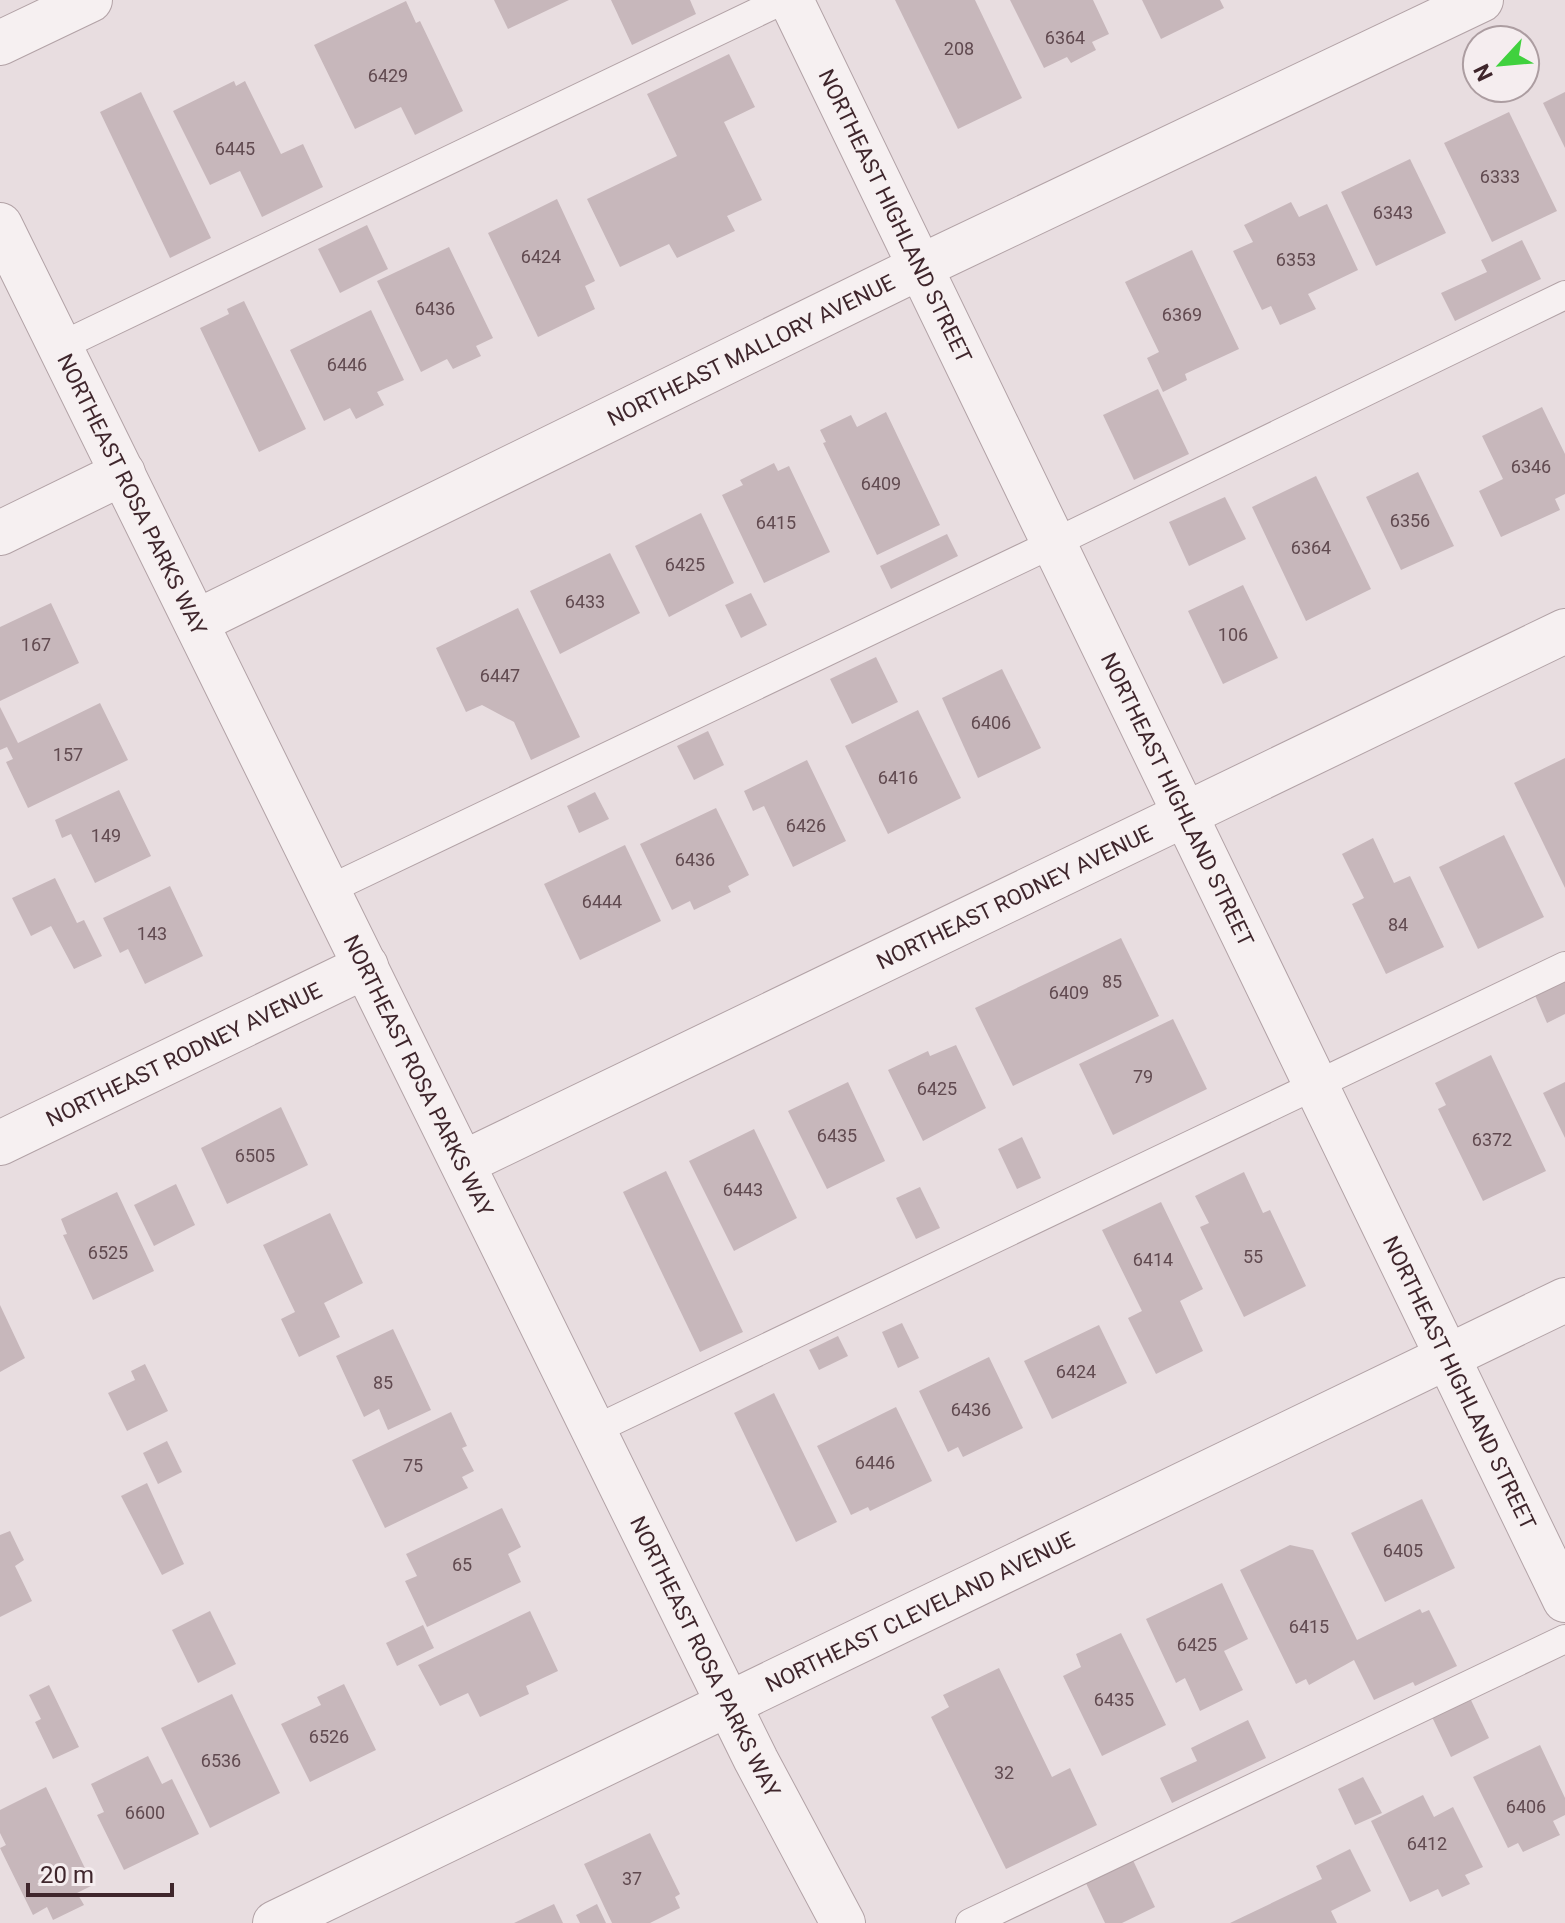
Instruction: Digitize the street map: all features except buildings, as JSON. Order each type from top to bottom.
[{"type":"street","points":[[0,43],[90,0]]},
{"type":"street","name":"NORTHEAST HIGHLAND STREET","points":[[791,0],[1565,1600]]},
{"type":"street","name":"NORTHEAST MALLORY AVENUE","points":[[196,622],[920,267],[1481,0]]},
{"type":"street","name":"NORTHEAST ROSA PARKS WAY","points":[[0,225],[729,1704],[843,1923]]},
{"type":"street","points":[[0,533],[123,473]]},
{"type":"street","name":"NORTHEAST RODNEY AVENUE","points":[[463,1163],[1565,631]]},
{"type":"street","name":"NORTHEAST RODNEY AVENUE","points":[[0,1143],[366,966]]},
{"type":"street","name":"NORTHEAST CLEVELAND AVENUE","points":[[275,1923],[1565,1300]]},
{"type":"lane","points":[[61,346],[783,0]]},
{"type":"lane","points":[[328,890],[1565,295]]},
{"type":"lane","points":[[594,1430],[1565,966]]},
{"type":"lane","points":[[970,1923],[1565,1639]]}]
